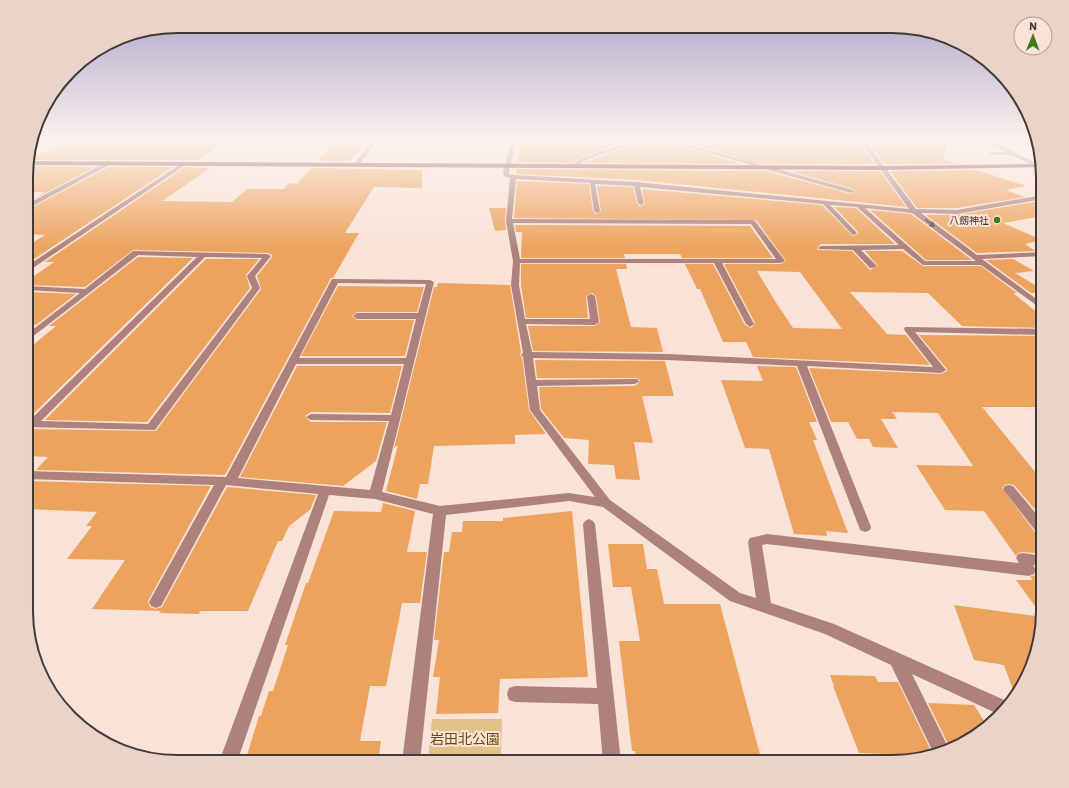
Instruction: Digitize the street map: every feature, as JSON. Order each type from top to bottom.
[{"type":"street","points":[[33,205],[86,176]]},
{"type":"street","points":[[33,266],[167,176]]},
{"type":"street","points":[[509,176],[636,184],[914,211],[957,212],[1036,198]]},
{"type":"street","points":[[795,176],[851,191]]},
{"type":"street","points":[[888,176],[914,211],[1036,303]]},
{"type":"street","points":[[513,177],[509,221],[517,261],[515,285],[520,321],[532,383],[535,410],[606,503],[735,596],[829,629],[1000,706]]},
{"type":"street","points":[[592,181],[597,211]]},
{"type":"street","points":[[636,184],[641,203]]},
{"type":"street","points":[[824,202],[854,233]]},
{"type":"street","points":[[859,206],[923,263],[983,263]]},
{"type":"street","points":[[509,221],[753,222],[781,262],[517,261]]},
{"type":"street","points":[[821,248],[906,247]]},
{"type":"street","points":[[855,248],[873,266]]},
{"type":"street","points":[[33,333],[136,252],[267,256],[251,276],[256,288],[151,428],[33,425]]},
{"type":"street","points":[[33,421],[204,254]]},
{"type":"street","points":[[976,257],[1036,254]]},
{"type":"street","points":[[717,261],[750,324]]},
{"type":"street","points":[[156,602],[227,481],[335,281],[430,282],[375,495]]},
{"type":"street","points":[[33,288],[87,291]]},
{"type":"street","points":[[520,321],[595,322],[591,296]]},
{"type":"street","points":[[357,316],[421,316]]},
{"type":"street","points":[[526,355],[668,357],[941,370],[908,329],[1036,332]]},
{"type":"street","points":[[293,361],[410,361]]},
{"type":"street","points":[[801,364],[865,527]]},
{"type":"street","points":[[532,383],[634,381]]},
{"type":"street","points":[[311,417],[395,418]]},
{"type":"street","points":[[33,475],[227,481],[375,495],[440,511],[569,497],[606,503]]},
{"type":"street","points":[[1009,489],[1036,522]]},
{"type":"street","points":[[230,755],[325,490]]},
{"type":"street","points":[[413,755],[440,511]]},
{"type":"street","points":[[589,524],[611,755]]},
{"type":"street","points":[[764,606],[755,542],[767,539],[1029,570],[1023,558],[1036,561]]},
{"type":"street","points":[[896,659],[939,747]]},
{"type":"street","points":[[516,694],[606,696]]},
{"type":"green space","name":"岩田北公園","points":[[432,719],[502,719],[501,755],[428,755]]},
{"type":"building","points":[[33,176],[78,176],[36,198],[45,192],[33,192]]},
{"type":"building","points":[[92,176],[160,176],[33,260],[33,242],[45,235],[33,234],[33,207]]},
{"type":"building","points":[[172,176],[199,176],[162,201],[232,202],[247,189],[284,189],[289,183],[297,184],[304,176],[422,176],[422,188],[374,187],[345,233],[359,233],[333,278],[331,278],[225,475],[36,470],[48,457],[33,456],[33,429],[156,431],[261,289],[257,276],[272,255],[268,253],[133,250],[85,287],[33,285],[33,277],[54,262],[45,262]]},
{"type":"building","points":[[551,176],[784,176],[851,194],[855,191],[853,189],[807,176],[883,176],[906,207],[636,180]]},
{"type":"building","points":[[893,176],[994,176],[1026,186],[1006,190],[1025,197],[957,208],[917,208]]},
{"type":"building","points":[[517,181],[589,184],[593,211],[596,214],[601,211],[597,186],[633,187],[637,203],[640,206],[645,204],[642,189],[822,205],[853,236],[858,234],[858,232],[834,207],[856,208],[895,244],[821,244],[817,248],[818,250],[852,251],[870,270],[878,266],[865,251],[902,251],[923,266],[981,266],[1017,293],[1013,293],[1036,311],[1036,328],[962,326],[928,293],[850,292],[887,334],[906,335],[930,365],[753,357],[746,342],[723,342],[700,289],[697,289],[685,264],[713,264],[745,325],[751,328],[755,323],[724,264],[781,264],[786,261],[756,220],[514,218]],"holes":[[[757,271],[800,272],[842,329],[793,328]]]},
{"type":"building","points":[[1036,202],[1036,217],[1003,223],[1036,237],[1036,241],[1025,244],[1035,251],[977,253],[926,215],[957,215]]},
{"type":"building","points":[[489,208],[506,208],[506,230],[495,231]]},
{"type":"building","points":[[870,210],[911,214],[972,260],[926,260]]},
{"type":"building","points":[[515,225],[750,226],[773,258],[682,258],[680,254],[624,254],[625,258],[521,258],[522,232],[516,232]]},
{"type":"building","points":[[138,257],[193,258],[33,414],[33,345],[56,326],[49,326]]},
{"type":"building","points":[[206,259],[259,259],[246,275],[250,288],[147,422],[45,420]]},
{"type":"building","points":[[1013,259],[1034,271],[1015,273],[1036,286],[1036,293],[1031,293],[986,260]]},
{"type":"building","points":[[521,264],[626,264],[627,269],[616,269],[631,327],[657,328],[663,352],[533,351],[528,326],[595,326],[600,322],[596,296],[592,293],[586,296],[588,318],[526,318],[521,285]]},
{"type":"building","points":[[438,283],[510,285],[529,410],[546,434],[515,435],[515,444],[434,446],[428,484],[420,484],[417,499],[386,491],[398,445],[394,448],[434,287],[437,287]]},
{"type":"building","points":[[338,286],[424,287],[417,312],[357,312],[352,316],[357,320],[414,320],[405,356],[301,356]]},
{"type":"building","points":[[33,292],[76,294],[36,325],[33,325]]},
{"type":"building","points":[[919,335],[1036,336],[1036,407],[982,407],[1036,473],[1036,511],[1014,485],[1005,485],[1002,488],[1036,534],[1036,553],[1023,552],[1018,553],[1016,556],[984,511],[945,510],[916,465],[973,466],[938,413],[892,412],[897,419],[881,419],[898,448],[873,447],[869,439],[857,439],[848,422],[831,422],[809,368],[941,374],[947,371],[947,369]]},
{"type":"building","points":[[535,360],[665,361],[674,396],[642,396],[653,443],[634,442],[640,480],[616,479],[614,465],[588,464],[589,440],[564,438],[541,409],[539,387],[634,386],[638,384],[640,380],[637,378],[537,378]]},
{"type":"building","points":[[297,366],[402,366],[390,413],[311,412],[305,416],[311,422],[387,422],[376,461],[343,486],[240,477]]},
{"type":"building","points":[[757,366],[796,367],[817,422],[809,422],[817,440],[813,440],[848,533],[826,531],[827,536],[794,534],[769,449],[745,448],[721,380],[763,381]]},
{"type":"building","points":[[33,481],[211,486],[148,601],[150,607],[155,609],[162,607],[227,487],[316,495],[310,510],[289,526],[282,541],[278,541],[248,611],[200,611],[199,614],[159,613],[161,611],[92,609],[125,560],[67,559],[92,526],[86,526],[97,512],[33,509]]},
{"type":"building","points":[[383,503],[415,511],[407,552],[427,552],[420,603],[402,603],[386,686],[370,686],[360,741],[381,741],[379,755],[247,755],[259,716],[261,716],[269,691],[273,691],[288,645],[285,645],[306,583],[308,583],[334,511],[381,512]]},
{"type":"building","points":[[572,511],[588,677],[500,679],[498,713],[436,714],[440,677],[433,677],[439,640],[434,640],[444,552],[449,552],[452,532],[462,532],[463,521],[503,521],[503,518]]},
{"type":"building","points":[[608,544],[643,544],[647,569],[657,569],[664,604],[720,604],[760,755],[635,755],[635,751],[632,751],[619,641],[640,641],[631,587],[613,587]]},
{"type":"building","points":[[1036,573],[1036,607],[1016,580],[1033,580],[1030,577]]},
{"type":"building","points":[[954,605],[1036,616],[1031,648],[1025,666],[1013,690],[1004,665],[974,660]]},
{"type":"building","points":[[830,675],[875,676],[878,682],[898,682],[930,750],[901,755],[859,753]]},
{"type":"building","points":[[928,703],[974,705],[984,721],[964,736],[948,744]]},
{"type":"place","name":"八劔神社","points":[[997,220]]}]
